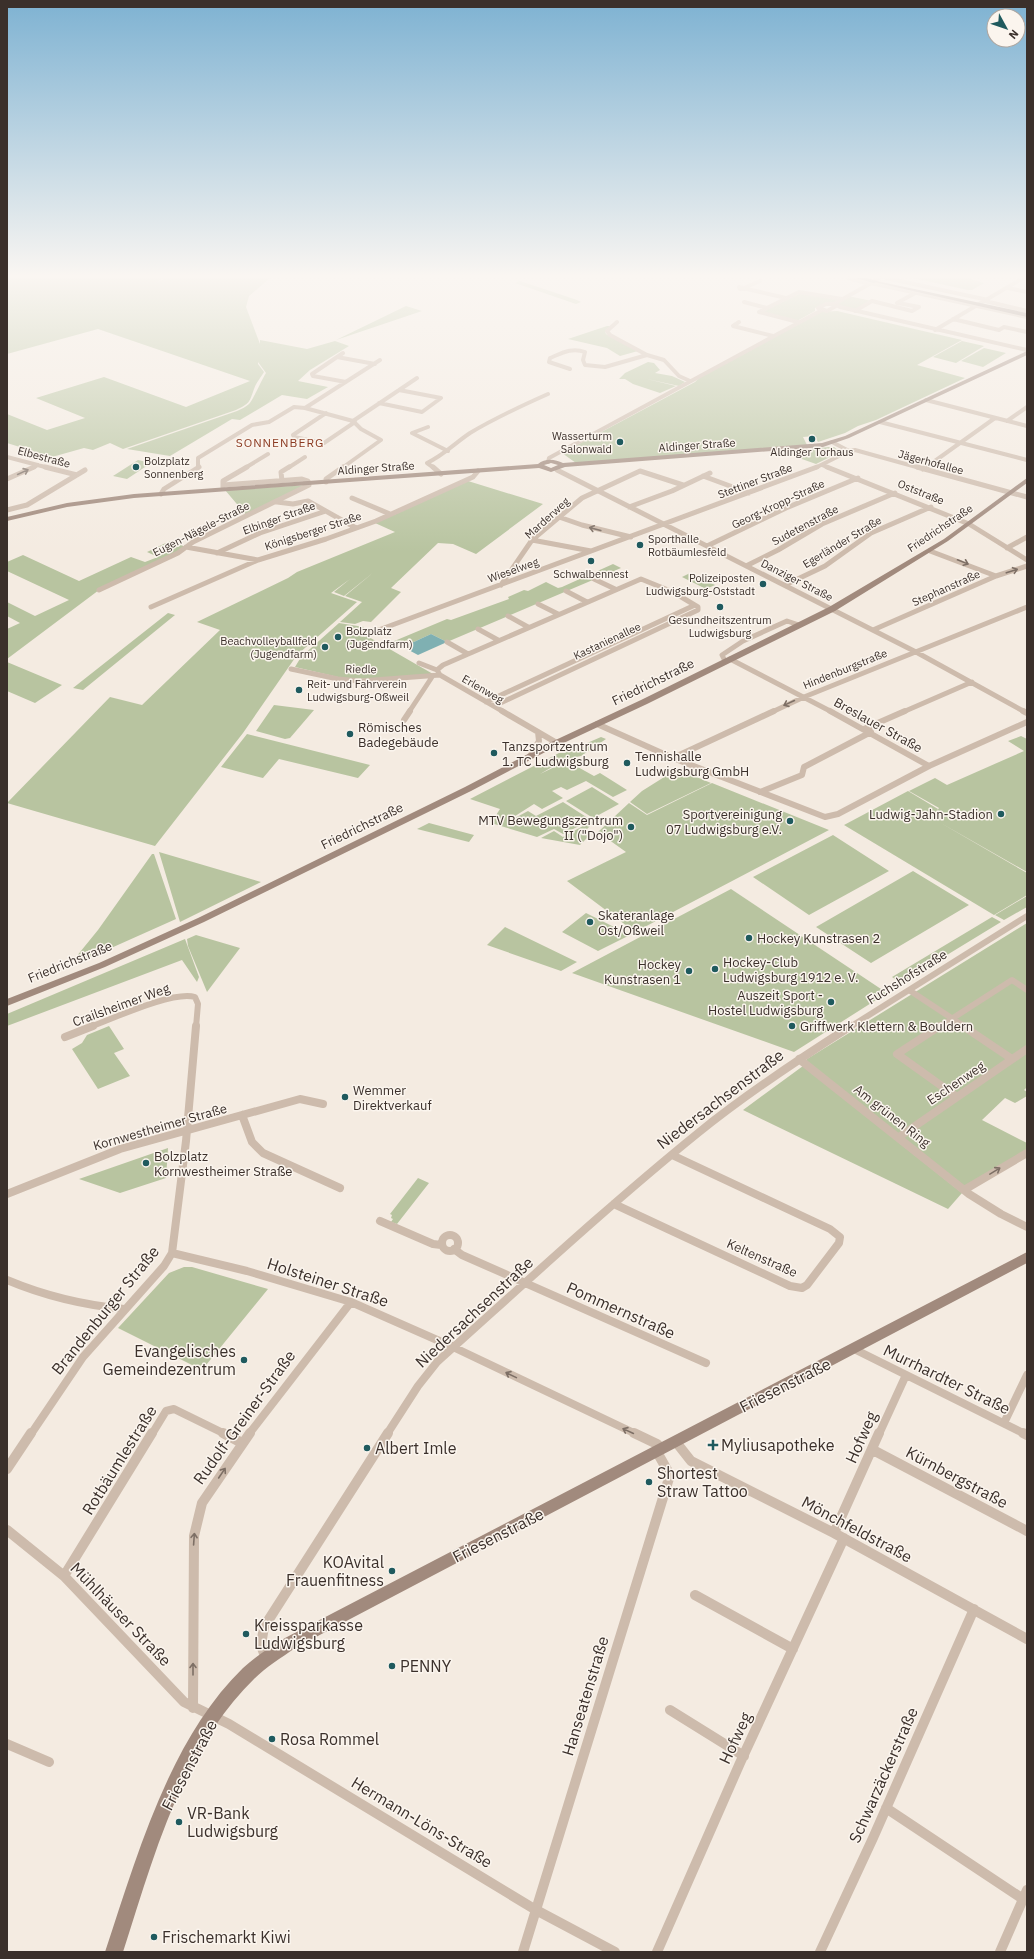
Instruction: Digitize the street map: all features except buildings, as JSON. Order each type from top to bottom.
[{"type":"main road","name":"Aldinger Straße","points":[[559,467],[797,448],[832,442],[880,422],[990,369]]},
{"type":"main road","points":[[548,462],[557,462],[559,467],[548,470],[540,466],[541,464],[548,462]]},
{"type":"main road","name":"Aldinger Straße","points":[[7,519],[67,505],[107,499],[223,487],[326,482],[540,466]]},
{"type":"main road","name":"Friedrichstraße","points":[[7,1003],[102,964],[201,920],[476,786],[530,756],[832,609],[930,551],[969,524],[1027,480]]},
{"type":"main road","name":"Friesenstraße","points":[[114,1952],[164,1811],[182,1772],[214,1717],[240,1683],[266,1659],[290,1643],[854,1349],[1027,1257]]},
{"type":"street","points":[[319,369],[312,374],[313,376],[346,382]]},
{"type":"street","points":[[305,408],[366,369]]},
{"type":"street","points":[[673,369],[679,376],[690,381]]},
{"type":"street","points":[[548,462],[549,458],[711,369]]},
{"type":"street","points":[[326,414],[293,435],[294,437],[324,443],[417,378]]},
{"type":"street","points":[[380,404],[422,412],[441,398],[399,390]]},
{"type":"street","points":[[441,474],[436,468],[427,463],[440,457],[469,434],[506,413],[548,394]]},
{"type":"street","points":[[926,400],[1027,426]]},
{"type":"street","points":[[161,494],[164,489],[199,467],[198,458],[252,425],[269,422],[294,407],[305,408],[354,422],[361,429],[381,440],[326,479],[326,482]]},
{"type":"street","points":[[1007,421],[1027,407]]},
{"type":"street","points":[[923,469],[995,418]]},
{"type":"street","points":[[880,422],[1027,460]]},
{"type":"street","points":[[428,427],[412,433],[448,451]]},
{"type":"street","name":"Jägerhofallee","points":[[832,442],[848,452],[1008,495],[1027,498]]},
{"type":"street","name":"Jägerhofallee","points":[[848,452],[855,450],[923,469],[1027,502]]},
{"type":"street","name":"Stettiner Straße","points":[[665,525],[822,465],[848,452]]},
{"type":"street","points":[[223,487],[223,482],[268,454]]},
{"type":"street","name":"Elbestraße","points":[[7,456],[77,475]]},
{"type":"street","points":[[282,481],[281,472],[305,457]]},
{"type":"street","points":[[7,479],[38,465]]},
{"type":"street","name":"Oststraße","points":[[822,465],[858,478],[969,524],[1027,560]]},
{"type":"street","name":"Danziger Straße","points":[[559,467],[598,491],[916,652],[1027,713]]},
{"type":"street","points":[[7,510],[27,505],[85,470]]},
{"type":"street","name":"Königsberger Straße","points":[[151,607],[258,560],[356,528],[390,514],[473,477],[478,471]]},
{"type":"street","name":"Marderweg","points":[[500,585],[532,540],[582,498],[640,471],[683,485]]},
{"type":"street","points":[[629,507],[710,473]]},
{"type":"street","points":[[703,476],[749,493]]},
{"type":"street","name":"Georg-Kropp-Straße","points":[[707,546],[786,508],[858,478]]},
{"type":"street","name":"Aldinger Straße","points":[[223,487],[282,481],[306,480],[308,483]]},
{"type":"street","name":"Eugen-Nägele-Straße","points":[[99,590],[186,547],[193,542],[277,502],[308,486],[308,483]]},
{"type":"street","name":"Sudetenstraße","points":[[746,566],[778,550],[822,524],[895,493]]},
{"type":"street","points":[[352,498],[390,514]]},
{"type":"street","points":[[277,502],[293,504],[308,501],[356,528]]},
{"type":"street","name":"Egerländer Straße","points":[[785,585],[824,566],[871,534],[930,507]]},
{"type":"street","name":"Elbinger Straße","points":[[217,553],[260,532],[326,511]]},
{"type":"street","points":[[559,517],[582,525],[631,537]]},
{"type":"street","name":"Wieselweg","points":[[368,634],[665,525]]},
{"type":"street","points":[[1007,548],[1027,537]]},
{"type":"street","points":[[532,540],[593,551]]},
{"type":"street","points":[[186,547],[258,560]]},
{"type":"street","points":[[930,551],[960,561],[996,576]]},
{"type":"street","name":"Stephanstraße","points":[[873,630],[996,576],[1027,566]]},
{"type":"street","points":[[594,579],[614,589]]},
{"type":"street","points":[[438,673],[443,665],[614,589],[644,579],[673,592],[695,605]]},
{"type":"street","points":[[566,591],[587,602]]},
{"type":"street","points":[[538,604],[558,614]]},
{"type":"street","name":"Kastanienallee","points":[[486,702],[695,605],[698,607],[698,610],[494,706]]},
{"type":"street","name":"Hindenburgstraße","points":[[673,758],[804,697],[1027,607]]},
{"type":"street","points":[[508,616],[528,627]]},
{"type":"street","name":"Kastanienallee","points":[[646,627],[653,631]]},
{"type":"street","points":[[478,629],[498,640]]},
{"type":"street","points":[[447,642],[468,654]]},
{"type":"street","name":"Breslauer Straße","points":[[727,660],[804,697],[871,732],[929,766]]},
{"type":"street","name":"Erlenweg","points":[[419,663],[557,743]]},
{"type":"street","name":"Kastanienallee","points":[[564,665],[570,669]]},
{"type":"street","name":"Riedle","points":[[291,668],[347,680],[432,677],[438,673]]},
{"type":"street","points":[[404,720],[432,677]]},
{"type":"street","points":[[864,729],[972,682]]},
{"type":"street","points":[[597,724],[673,758],[825,817],[838,814],[929,766],[1027,722]]},
{"type":"street","points":[[530,756],[539,741],[538,732]]},
{"type":"street","points":[[760,792],[802,775],[804,767],[871,732]]},
{"type":"street","name":"Fuchshofstraße","points":[[799,1059],[1027,916]]},
{"type":"street","points":[[957,1097],[897,1054],[1012,980],[1027,990]]},
{"type":"street","points":[[909,990],[1012,1059]]},
{"type":"street","name":"Crailsheimer Weg","points":[[65,1038],[153,1003],[184,996],[195,997],[198,1004],[187,1130]]},
{"type":"street","name":"Eschenweg","points":[[900,1136],[1027,1049]]},
{"type":"street","name":"Am grünen Ring","points":[[799,1059],[900,1136],[966,1192],[1001,1214],[1027,1227]]},
{"type":"street","name":"Niedersachsenstraße","points":[[266,1659],[261,1644],[264,1627],[419,1384],[437,1362],[614,1204],[672,1155],[799,1059]]},
{"type":"street","name":"Kornwestheimer Straße","points":[[7,1194],[120,1149],[300,1099],[323,1104]]},
{"type":"street","points":[[242,1115],[252,1142],[263,1153],[340,1188]]},
{"type":"street","name":"Brandenburger Straße","points":[[7,1469],[83,1357],[124,1309],[164,1266],[172,1253],[187,1130]]},
{"type":"street","points":[[966,1192],[1027,1152]]},
{"type":"street","name":"Keltenstraße","points":[[614,1204],[797,1288],[807,1285],[839,1243],[840,1237],[830,1229],[672,1155]]},
{"type":"street","points":[[380,1221],[433,1244],[441,1245],[445,1249],[454,1249],[459,1242],[458,1239],[452,1236],[445,1237],[441,1245]]},
{"type":"street","name":"Pommernstraße","points":[[454,1249],[462,1255],[524,1284],[706,1363]]},
{"type":"street","name":"Holsteiner Straße","points":[[172,1253],[247,1271],[351,1302],[453,1347],[657,1444],[659,1451]]},
{"type":"street","points":[[7,1280],[50,1296],[78,1304],[124,1309]]},
{"type":"street","name":"Rudolf-Greiner-Straße","points":[[193,1708],[194,1536],[202,1503],[242,1443],[351,1302]]},
{"type":"street","name":"Murrhardter Straße","points":[[854,1349],[1027,1435]]},
{"type":"street","points":[[1004,1423],[1027,1374]]},
{"type":"street","name":"Hofweg","points":[[658,1952],[744,1756],[793,1649],[873,1450],[906,1375]]},
{"type":"street","name":"Rotbäumlestraße","points":[[64,1576],[166,1411],[174,1408],[242,1443]]},
{"type":"street","name":"Mönchfeldstraße","points":[[676,1442],[691,1461],[839,1536],[1027,1639]]},
{"type":"street","name":"Kürnbergstraße","points":[[873,1450],[1027,1531]]},
{"type":"street","name":"Hanseatenstraße","points":[[523,1952],[670,1475],[659,1451]]},
{"type":"street","name":"Mühlhäuser Straße","points":[[7,1530],[64,1576],[184,1702],[193,1708],[214,1717]]},
{"type":"street","points":[[695,1595],[793,1649]]},
{"type":"street","name":"Schwarzäckerstraße","points":[[820,1952],[886,1808],[974,1609]]},
{"type":"street","points":[[670,1710],[744,1756]]},
{"type":"street","name":"Hermann-Löns-Straße","points":[[214,1717],[306,1770],[536,1910],[615,1952]]},
{"type":"street","points":[[7,1744],[50,1762]]},
{"type":"street","points":[[886,1808],[1025,1895],[1000,1952]]},
{"type":"green space","points":[[216,369],[262,369],[264,372],[251,397],[244,406],[123,449],[110,443],[93,450],[84,448],[52,457],[7,443],[7,414],[47,430],[85,418],[36,398],[104,377],[186,407],[250,381]]},
{"type":"green space","points":[[263,369],[311,369],[298,381],[328,387],[307,399],[282,395],[240,420],[232,419],[170,456],[127,449],[237,411],[249,404],[266,373]]},
{"type":"green space","points":[[632,369],[660,369],[655,373],[672,376],[685,382],[679,386],[647,379],[676,386],[660,393],[633,384],[625,379],[619,379],[625,373]]},
{"type":"green space","points":[[714,369],[933,369],[965,378],[845,433],[818,442],[814,436],[803,437],[807,445],[576,463],[562,453],[695,382],[700,377]]},
{"type":"green space","points":[[834,447],[840,452],[816,464],[782,452]]},
{"type":"green space","name":"Bolzplatz Sonnenberg","points":[[138,460],[151,463],[127,479],[113,476]]},
{"type":"green space","points":[[468,481],[543,504],[476,554],[453,544],[438,543],[391,588],[401,592],[371,622],[363,621],[355,624],[340,622],[362,602],[345,596],[374,572],[344,596],[334,592],[350,579],[331,593],[357,602],[297,655],[243,733],[155,846],[7,803],[110,697],[142,705],[220,630],[197,622],[288,578],[297,572],[395,532],[375,523]]},
{"type":"green space","points":[[309,485],[247,516],[225,490]]},
{"type":"green space","points":[[170,541],[186,547],[99,590],[7,659],[7,629],[20,623],[7,616],[7,602],[35,616],[69,600],[7,571],[7,562],[23,555],[79,581],[131,557],[145,562],[158,557],[147,552]]},
{"type":"green space","points":[[613,564],[621,568],[447,642],[431,634],[403,647],[392,642],[447,619],[451,620],[509,599],[508,597],[524,590],[528,591],[546,582],[558,588],[562,587]]},
{"type":"green space","points":[[690,573],[715,585],[706,589],[682,577]]},
{"type":"green space","points":[[168,613],[175,615],[83,690],[73,688]]},
{"type":"green space","points":[[339,623],[364,627],[359,634],[365,637],[367,636],[433,674],[375,679],[342,678],[295,667],[301,657]]},
{"type":"green space","points":[[7,662],[62,685],[35,703],[7,691]]},
{"type":"green space","points":[[274,705],[314,710],[290,738],[285,739],[256,731]]},
{"type":"green space","points":[[247,734],[370,765],[358,778],[279,759],[263,778],[221,767]]},
{"type":"green space","points":[[1021,736],[1027,739],[1027,872],[939,822],[1027,873],[1027,895],[994,915],[844,825],[908,791],[938,809],[934,815],[939,808],[909,791],[935,778],[947,785],[1024,751],[1008,741]]},
{"type":"green space","points":[[601,737],[606,739],[581,756],[566,759],[540,774],[567,761],[594,776],[600,773],[627,790],[613,797],[586,781],[567,790],[561,787],[552,791],[563,798],[542,809],[534,804],[512,818],[513,819],[528,811],[536,816],[563,802],[591,820],[563,834],[554,829],[537,837],[491,823],[500,809],[470,799],[559,753],[564,753]]},
{"type":"green space","points":[[677,769],[711,783],[647,814],[630,802],[642,791]]},
{"type":"green space","points":[[712,783],[829,830],[635,932],[567,881],[626,852],[598,832],[629,803],[647,815]]},
{"type":"green space","points":[[592,787],[619,804],[593,818],[566,801]]},
{"type":"green space","points":[[592,821],[594,822],[584,832],[588,837],[580,845],[541,838],[554,831],[563,837]]},
{"type":"green space","points":[[429,823],[474,835],[469,842],[417,829]]},
{"type":"green space","points":[[833,835],[889,871],[809,915],[753,877]]},
{"type":"green space","points":[[159,852],[261,882],[180,922]]},
{"type":"green space","points":[[152,854],[154,854],[176,919],[82,961],[76,957],[98,930]]},
{"type":"green space","points":[[913,871],[969,905],[871,963],[816,927]]},
{"type":"green space","name":"Hockey-Club Ludwigsburg 1912 e. V.","points":[[731,889],[887,993],[794,1052],[572,973]]},
{"type":"green space","points":[[1027,896],[1027,907],[1004,920],[995,915]]},
{"type":"green space","name":"Skateranlage Ost/Oßweil","points":[[586,913],[630,935],[598,951],[562,932]]},
{"type":"green space","points":[[992,917],[1001,922],[901,983],[892,977]]},
{"type":"green space","points":[[1027,923],[1027,1087],[1024,1090],[1027,1092],[1027,1096],[1015,1103],[1005,1098],[982,1120],[1027,1143],[1027,1152],[964,1190],[807,1061],[807,1059]]},
{"type":"green space","points":[[505,927],[577,962],[561,971],[487,945]]},
{"type":"green space","points":[[196,935],[240,948],[207,992],[188,946],[187,939]]},
{"type":"green space","points":[[185,939],[199,977],[197,982],[182,960],[7,1026],[7,1014]]},
{"type":"green space","points":[[109,1026],[124,1049],[114,1053],[130,1076],[98,1089],[72,1049],[82,1043],[87,1035]]},
{"type":"green space","points":[[803,1066],[962,1193],[948,1209],[743,1110]]},
{"type":"green space","name":"Bolzplatz Kornwestheimer Straße","points":[[168,1148],[166,1178],[120,1193],[79,1179]]},
{"type":"green space","points":[[418,1178],[429,1183],[397,1224],[391,1222],[393,1219],[391,1218],[392,1215],[390,1214]]},
{"type":"green space","points":[[184,1267],[192,1267],[268,1289],[202,1370],[118,1328],[169,1273]]},
{"type":"water","points":[[431,634],[447,642],[418,655],[403,647]]},
{"type":"place","name":"Aldinger Torhaus","points":[[812,439]]},
{"type":"place","name":"Wasserturm Salonwald","points":[[620,442]]},
{"type":"place","name":"Bolzplatz Sonnenberg","points":[[136,467]]},
{"type":"place","name":"Sporthalle Rotbäumlesfeld","points":[[640,545]]},
{"type":"place","name":"Schwalbennest","points":[[591,561]]},
{"type":"place","name":"Polizeiposten Ludwigsburg-Oststadt","points":[[763,584]]},
{"type":"place","name":"Gesundheitszentrum Ludwigsburg","points":[[720,607]]},
{"type":"place","name":"Bolzplatz (Jugendfarm)","points":[[338,637]]},
{"type":"place","name":"Beachvolleyballfeld (Jugendfarm)","points":[[325,647]]},
{"type":"place","name":"Reit- und Fahrverein Ludwigsburg-Oßweil","points":[[299,690]]},
{"type":"place","name":"Römisches Badegebäude","points":[[350,734]]},
{"type":"place","name":"Tanzsportzentrum 1. TC Ludwigsburg","points":[[494,753]]},
{"type":"place","name":"Tennishalle Ludwigsburg GmbH","points":[[627,763]]},
{"type":"place","name":"Ludwig-Jahn-Stadion","points":[[1001,814]]},
{"type":"place","name":"Sportvereinigung 07 Ludwigsburg e.V.","points":[[790,821]]},
{"type":"place","name":"MTV Bewegungszentrum II (\"Dojo\")","points":[[631,827]]},
{"type":"place","name":"Skateranlage Ost/Oßweil","points":[[590,922]]},
{"type":"place","name":"Hockey Kunstrasen 2","points":[[749,938]]},
{"type":"place","name":"Hockey-Club Ludwigsburg 1912 e. V.","points":[[715,969]]},
{"type":"place","name":"Hockey Kunstrasen 1","points":[[689,971]]},
{"type":"place","name":"Auszeit Sport - Hostel Ludwigsburg","points":[[831,1002]]},
{"type":"place","name":"Griffwerk Klettern & Bouldern","points":[[792,1026]]},
{"type":"place","name":"Wemmer Direktverkauf","points":[[345,1097]]},
{"type":"place","name":"Bolzplatz Kornwestheimer Straße","points":[[146,1163]]},
{"type":"place","name":"Evangelisches Gemeindezentrum","points":[[244,1360]]},
{"type":"place","name":"Myliusapotheke","points":[[713,1445]]},
{"type":"place","name":"Albert Imle","points":[[367,1448]]},
{"type":"place","name":"Shortest Straw Tattoo","points":[[649,1482]]},
{"type":"place","name":"KOAvital Frauenfitness","points":[[392,1571]]},
{"type":"place","name":"Kreissparkasse Ludwigsburg","points":[[246,1634]]},
{"type":"place","name":"PENNY","points":[[392,1666]]},
{"type":"place","name":"Rosa Rommel","points":[[272,1739]]},
{"type":"place","name":"VR-Bank Ludwigsburg","points":[[179,1822]]},
{"type":"place","name":"Frischemarkt Kiwi","points":[[154,1937]]},
{"type":"district","name":"SONNENBERG","points":[[280,442]]}]
